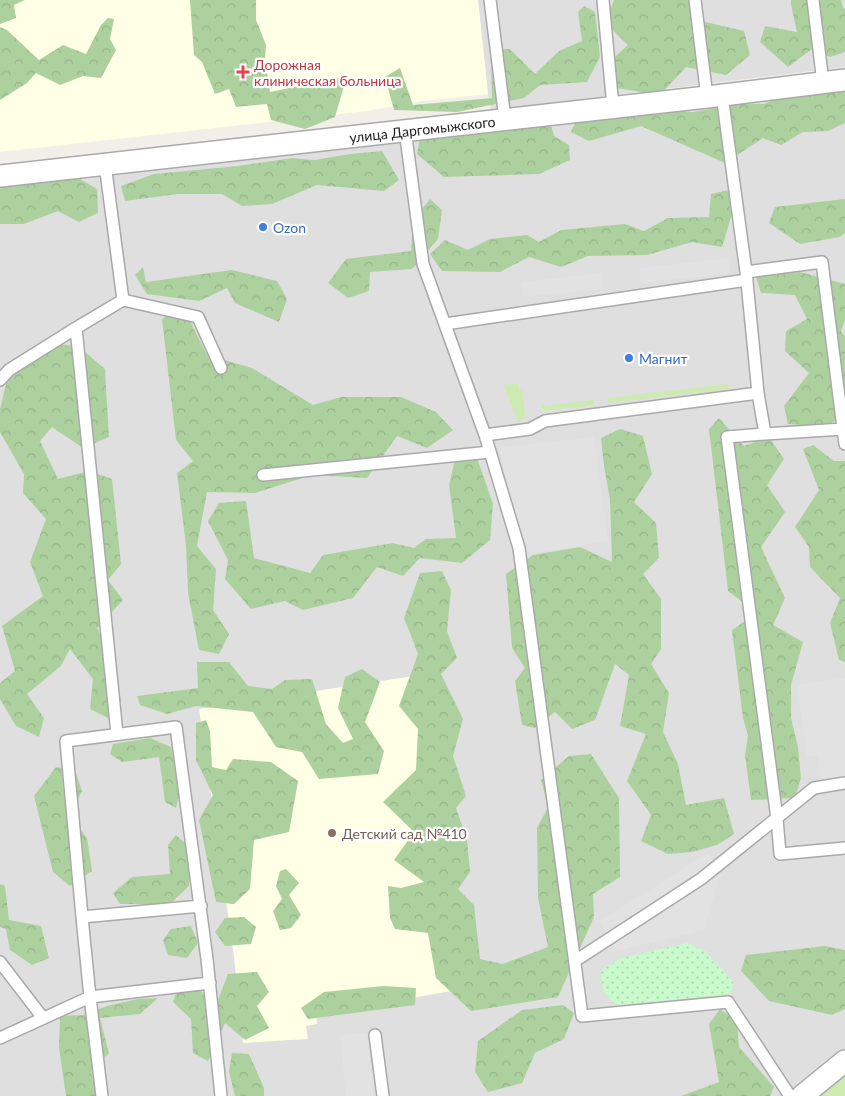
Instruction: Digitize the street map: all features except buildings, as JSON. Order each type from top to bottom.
[{"type":"street","name":"улица Даргомыжского","points":[[0,176],[845,80]]},
{"type":"street","points":[[802,1096],[845,1061]]},
{"type":"lane","points":[[490,0],[505,119]]},
{"type":"lane","points":[[603,0],[613,107]]},
{"type":"lane","points":[[695,0],[746,276],[758,393],[765,434]]},
{"type":"lane","points":[[813,0],[823,82]]},
{"type":"lane","points":[[406,130],[423,264],[485,435],[519,548],[582,1016],[728,1002],[790,1096]]},
{"type":"lane","points":[[105,164],[123,300]]},
{"type":"lane","points":[[445,324],[822,262],[845,444]]},
{"type":"lane","points":[[0,380],[9,370],[123,300],[198,317],[221,368]]},
{"type":"lane","points":[[76,328],[117,734]]},
{"type":"lane","points":[[485,435],[530,429],[545,420],[758,393]]},
{"type":"lane","points":[[843,429],[727,438],[780,854],[845,848]]},
{"type":"lane","points":[[263,475],[490,452]]},
{"type":"lane","points":[[102,1096],[90,997],[66,741],[176,728],[201,906],[221,1096]]},
{"type":"lane","points":[[575,961],[701,879],[814,788],[845,783]]},
{"type":"lane","points":[[82,917],[201,906]]},
{"type":"lane","points":[[0,962],[43,1018]]},
{"type":"lane","points":[[0,1038],[90,997],[210,983]]},
{"type":"lane","points":[[375,1035],[383,1096]]},
{"type":"shaded area","name":"Дорожная клиническая больница","points":[[0,0],[478,0],[488,94],[422,101],[367,111],[0,152]]},
{"type":"shaded area","points":[[478,0],[845,0],[845,67],[491,110]]},
{"type":"shaded area","points":[[845,90],[845,1050],[788,1096],[0,1096],[0,189]]},
{"type":"shaded area","points":[[729,258],[730,273],[640,283],[639,268]]},
{"type":"shaded area","points":[[602,273],[604,289],[523,297],[522,282]]},
{"type":"shaded area","points":[[594,437],[608,541],[526,554],[498,448]]},
{"type":"shaded area","name":"Детский сад №410","points":[[427,674],[468,988],[316,1015],[317,1024],[306,1026],[308,1039],[243,1043],[234,957],[199,709]]},
{"type":"shaded area","points":[[845,678],[845,790],[822,793],[818,755],[807,756],[797,685]]},
{"type":"shaded area","points":[[708,853],[721,873],[704,930],[616,951],[600,921]]},
{"type":"shaded area","points":[[367,1033],[373,1096],[346,1096],[340,1035]]},
{"type":"green space","points":[[0,0],[25,0],[14,5],[16,18],[0,24]]},
{"type":"green space","points":[[190,0],[256,0],[256,20],[266,45],[265,60],[270,92],[337,78],[346,79],[335,117],[305,129],[271,120],[267,104],[236,107],[229,89],[215,94],[202,62],[194,55]]},
{"type":"green space","points":[[614,0],[697,0],[701,21],[744,31],[750,55],[726,75],[686,67],[660,95],[610,87],[607,64],[628,45],[605,23]]},
{"type":"green space","points":[[791,0],[841,0],[845,9],[845,52],[830,57],[812,49],[788,67],[760,42],[765,26],[797,32]]},
{"type":"green space","points":[[584,6],[595,12],[600,57],[587,82],[540,85],[524,98],[457,112],[394,110],[385,77],[400,68],[413,105],[492,98],[491,51],[510,49],[535,74],[559,51],[582,41],[578,12]]},
{"type":"green space","points":[[108,18],[114,19],[110,39],[116,50],[101,78],[83,76],[60,85],[36,73],[27,83],[0,100],[0,27],[7,30],[39,60],[63,45],[86,54],[101,25]]},
{"type":"green space","points":[[845,86],[845,123],[828,131],[803,132],[781,145],[763,138],[725,163],[641,126],[589,141],[571,132],[576,121],[658,110],[693,112],[739,104],[764,104],[792,92]]},
{"type":"green space","points":[[550,121],[554,136],[569,145],[570,160],[539,174],[444,177],[417,154],[420,137]]},
{"type":"green space","points":[[382,151],[399,180],[384,191],[317,185],[272,204],[242,206],[222,194],[178,194],[125,201],[121,186],[154,174],[238,166],[292,158],[314,160]]},
{"type":"green space","points":[[70,173],[97,189],[98,213],[79,222],[58,211],[24,224],[0,224],[0,184]]},
{"type":"green space","points":[[728,190],[732,214],[722,247],[692,242],[647,255],[588,256],[561,267],[529,257],[500,272],[442,271],[430,254],[445,240],[468,250],[490,239],[527,235],[539,242],[561,230],[625,224],[644,231],[668,218],[709,217],[711,194]]},
{"type":"green space","points":[[430,199],[442,210],[438,239],[412,269],[370,272],[369,291],[348,298],[328,283],[346,259],[411,251],[413,220]]},
{"type":"green space","points":[[845,199],[845,233],[840,237],[800,244],[769,223],[775,207]]},
{"type":"green space","points":[[143,267],[146,282],[232,270],[277,281],[287,299],[279,322],[235,303],[227,288],[199,301],[147,294],[135,275]]},
{"type":"green space","points":[[800,272],[845,284],[845,320],[841,331],[845,336],[845,414],[825,427],[788,424],[784,406],[809,373],[785,351],[786,331],[807,319],[795,295],[761,293],[756,277]]},
{"type":"green space","points":[[183,307],[207,355],[252,368],[313,405],[341,397],[401,397],[436,412],[453,430],[427,448],[397,436],[367,478],[312,475],[255,493],[207,492],[197,546],[216,569],[213,610],[229,634],[219,654],[199,650],[188,593],[186,546],[177,473],[193,461],[176,440],[162,319]]},
{"type":"green space","points":[[57,344],[78,346],[105,369],[109,437],[83,448],[52,427],[40,441],[58,479],[89,471],[112,479],[121,564],[108,580],[123,600],[97,628],[113,659],[121,701],[112,720],[90,709],[93,679],[70,649],[61,666],[27,694],[44,718],[39,737],[16,726],[0,699],[0,683],[15,671],[2,626],[43,596],[30,562],[46,519],[23,493],[24,474],[0,432],[0,409],[7,380]]},
{"type":"green space","points":[[518,383],[519,390],[522,390],[525,414],[522,421],[518,422],[504,385]]},
{"type":"green space","points":[[728,384],[729,389],[608,403],[608,398]]},
{"type":"green space","points":[[593,400],[594,405],[542,411],[542,406]]},
{"type":"green space","points":[[719,418],[744,446],[769,437],[784,459],[767,485],[785,512],[761,547],[785,598],[773,625],[803,642],[791,685],[791,718],[798,747],[801,778],[795,798],[751,800],[745,755],[748,736],[743,718],[732,630],[757,613],[728,591],[709,429]]},
{"type":"green space","points":[[620,429],[643,436],[652,474],[634,502],[656,523],[659,558],[643,574],[661,599],[661,649],[651,664],[669,693],[663,732],[678,764],[686,805],[724,798],[734,834],[717,845],[692,852],[668,854],[641,841],[651,815],[627,781],[646,734],[620,726],[629,675],[615,664],[595,720],[572,729],[555,712],[535,728],[522,725],[515,681],[525,668],[512,648],[506,574],[533,555],[580,547],[612,562],[610,500],[601,438]]},
{"type":"green space","points":[[813,445],[834,461],[845,461],[845,662],[839,660],[830,623],[840,598],[810,567],[809,547],[795,527],[819,490],[803,449]]},
{"type":"green space","points":[[477,458],[493,504],[490,540],[462,563],[420,558],[403,576],[377,567],[353,598],[303,610],[285,601],[251,609],[225,579],[228,560],[208,521],[219,503],[246,501],[254,558],[310,573],[323,555],[393,543],[414,548],[426,539],[456,538],[449,485],[455,460]]},
{"type":"green space","points":[[442,571],[451,590],[447,631],[457,658],[441,674],[463,719],[453,756],[466,796],[456,808],[467,840],[470,872],[458,889],[474,905],[480,959],[503,964],[548,947],[538,898],[537,828],[548,807],[541,780],[569,756],[591,754],[619,798],[620,877],[593,894],[594,917],[558,997],[471,1011],[436,978],[428,933],[395,929],[390,918],[388,886],[401,888],[424,882],[394,860],[414,832],[383,802],[416,770],[418,729],[399,706],[418,654],[404,618],[420,573]]},
{"type":"green space","points":[[197,662],[229,662],[248,686],[272,689],[285,680],[312,679],[326,724],[343,743],[353,739],[338,708],[345,677],[362,669],[380,682],[365,722],[384,751],[378,774],[319,779],[302,752],[276,747],[253,712],[196,706],[167,714],[140,705],[137,696],[198,688]]},
{"type":"green space","points":[[206,720],[210,731],[212,767],[226,770],[233,759],[271,762],[298,781],[289,832],[254,840],[250,889],[234,904],[216,902],[199,820],[213,795],[196,760],[196,723]]},
{"type":"green space","points":[[150,738],[171,747],[180,791],[176,808],[165,802],[159,757],[122,762],[110,754],[113,744]]},
{"type":"green space","points":[[56,767],[75,770],[82,791],[70,816],[87,838],[92,871],[70,886],[53,872],[34,796]]},
{"type":"green space","points":[[176,835],[189,847],[189,886],[170,904],[120,904],[113,893],[132,877],[170,874],[168,845]]},
{"type":"green space","points":[[286,869],[299,883],[289,895],[301,915],[291,928],[280,930],[273,911],[282,899],[276,886],[280,871]]},
{"type":"green space","points":[[0,884],[5,886],[9,920],[41,926],[49,958],[32,965],[10,950],[6,929],[0,927]]},
{"type":"green space","points":[[244,917],[256,927],[251,944],[225,946],[215,932],[225,918]]},
{"type":"green space","points":[[191,926],[198,943],[187,958],[168,955],[163,940],[171,929]]},
{"type":"green space","points":[[687,943],[705,951],[734,983],[730,994],[619,1005],[606,995],[601,982],[601,970],[621,958]]},
{"type":"green space","points":[[825,946],[845,950],[845,1009],[832,1015],[769,1001],[741,971],[746,955]]},
{"type":"green space","points":[[257,972],[269,992],[257,1006],[269,1028],[245,1040],[225,1023],[208,1061],[193,1053],[191,1019],[173,1002],[181,979],[197,979],[203,995],[218,1000],[228,974]]},
{"type":"green space","points":[[383,986],[416,988],[415,1005],[308,1019],[301,1008],[324,992]]},
{"type":"green space","points":[[158,998],[140,1014],[100,1018],[109,1053],[91,1073],[104,1096],[66,1096],[59,1048],[60,1016],[83,1015],[107,1006],[138,999]]},
{"type":"green space","points":[[563,1005],[574,1013],[564,1039],[535,1053],[522,1083],[488,1092],[475,1072],[478,1041],[522,1010]]},
{"type":"green space","points":[[720,1009],[737,1021],[739,1047],[774,1087],[770,1096],[681,1096],[719,1082],[709,1024]]},
{"type":"green space","points":[[232,1053],[249,1054],[264,1088],[264,1096],[235,1096],[229,1072]]},
{"type":"green space","points":[[845,1074],[845,1096],[819,1096]]},
{"type":"place","name":"Дорожная клиническая больница","points":[[243,72]]},
{"type":"place","name":"Ozon","points":[[263,227]]},
{"type":"place","name":"Магнит","points":[[629,358]]},
{"type":"place","name":"Детский сад №410","points":[[332,833]]}]
